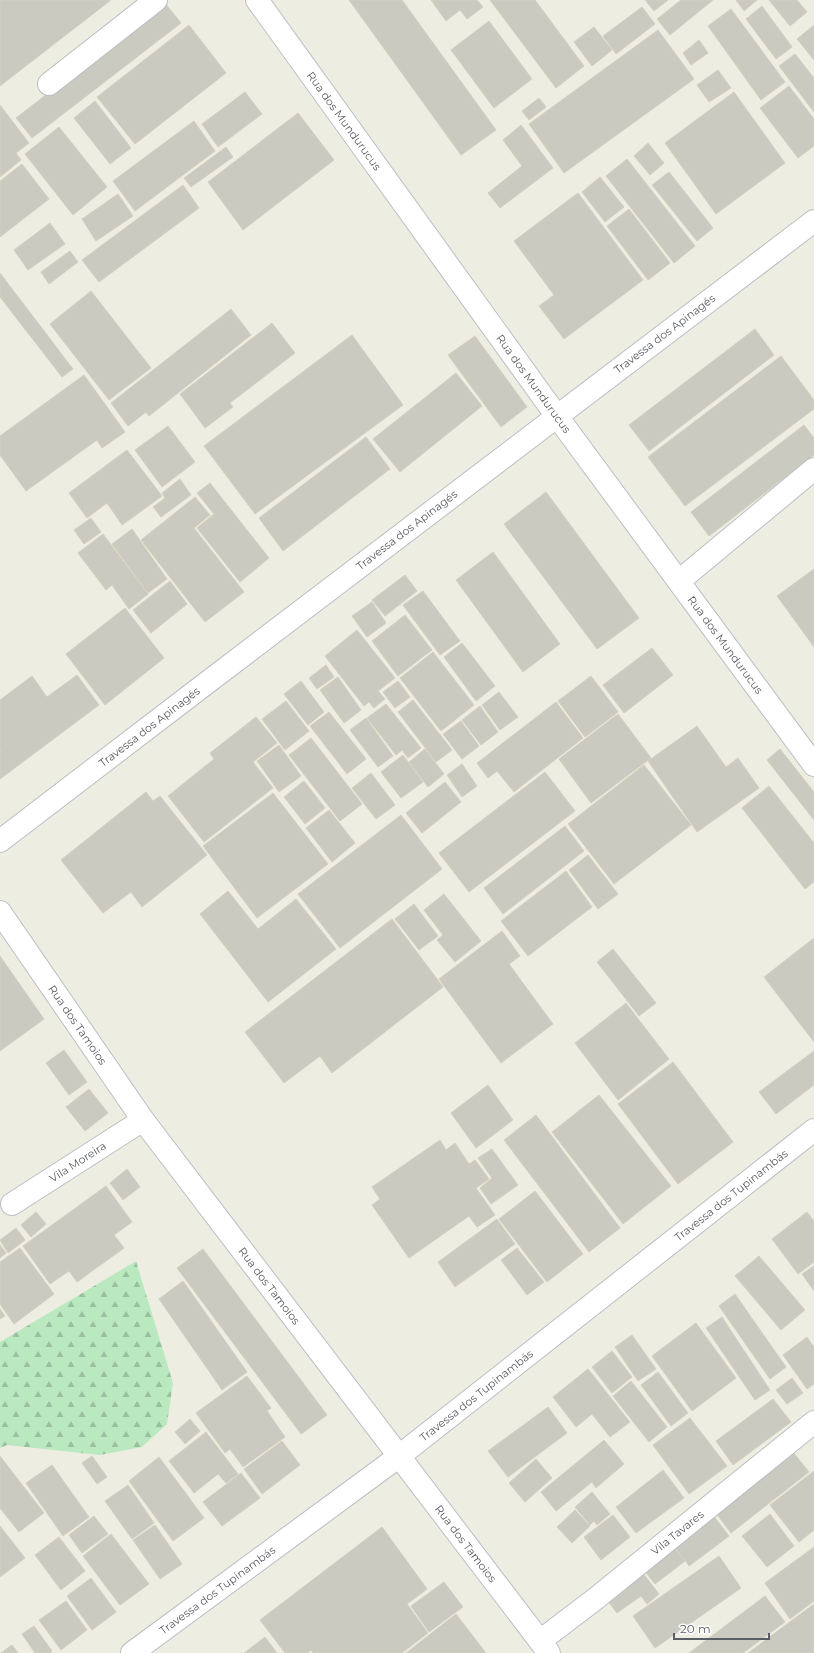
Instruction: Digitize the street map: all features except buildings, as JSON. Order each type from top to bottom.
[{"type":"street","points":[[49,84],[156,0]]},
{"type":"street","name":"Rua dos Mundurucus","points":[[256,0],[556,415],[814,765]]},
{"type":"street","name":"Travessa dos Apinagés","points":[[0,840],[424,518],[556,415],[814,221]]},
{"type":"street","points":[[678,581],[814,469]]},
{"type":"street","name":"Rua dos Tamoios","points":[[0,912],[143,1120],[398,1457],[545,1647]]},
{"type":"street","name":"Vila Moreira","points":[[12,1204],[143,1120]]},
{"type":"street","name":"Travessa dos Tupinambás","points":[[132,1653],[398,1457],[814,1130]]},
{"type":"street","name":"Vila Tavares","points":[[545,1647],[594,1600],[814,1422]]},
{"type":"green space","points":[[136,1261],[173,1383],[167,1424],[142,1447],[100,1455],[7,1445],[0,1448],[0,1342]]}]
